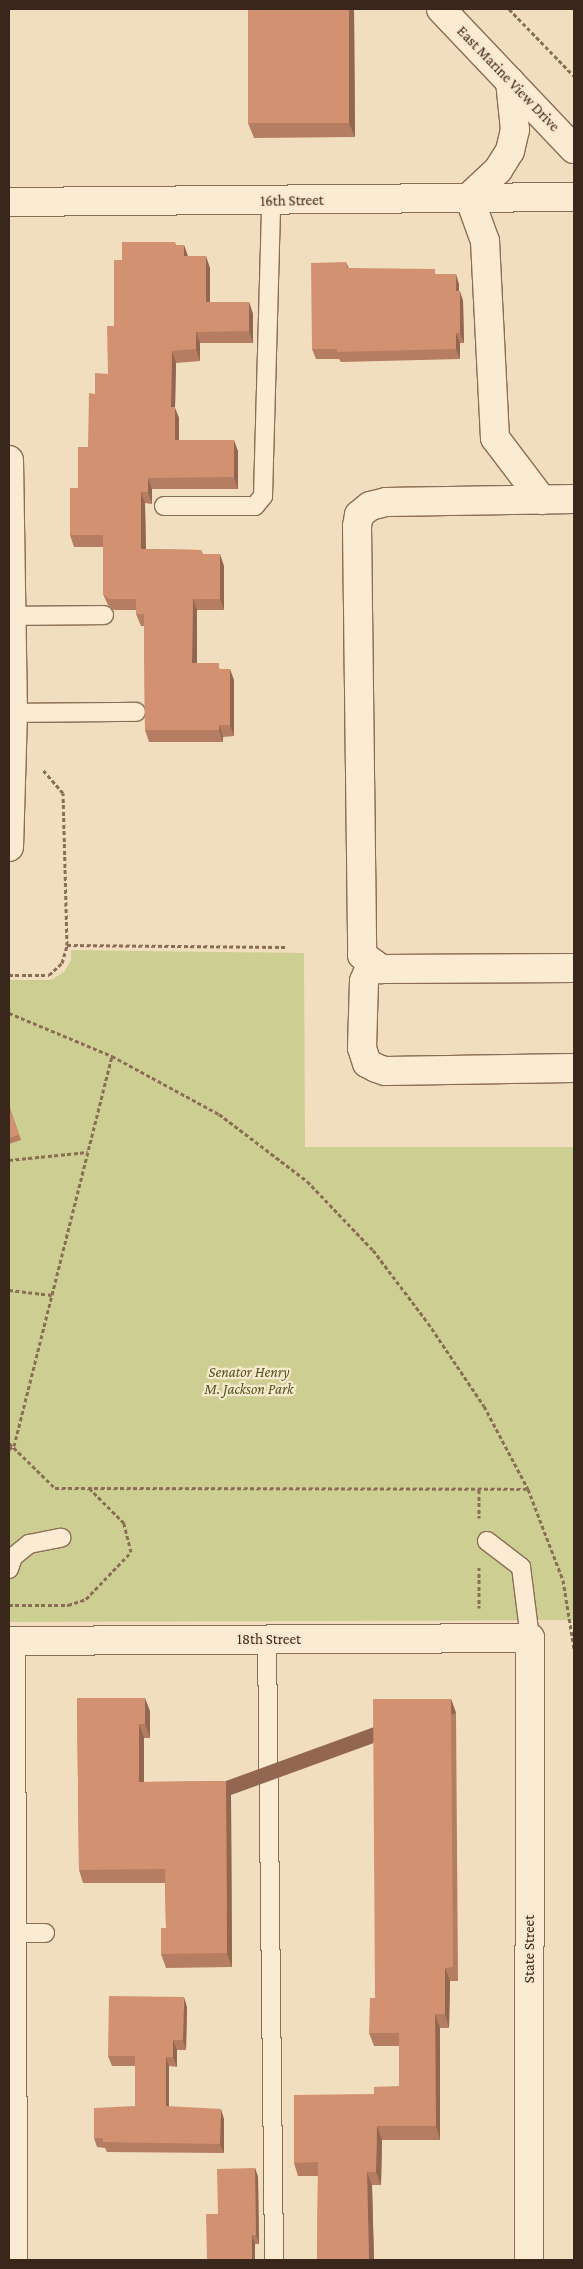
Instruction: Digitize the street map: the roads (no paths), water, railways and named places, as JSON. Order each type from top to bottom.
[{"type":"street","name":"East Marine View Drive","points":[[441,9],[574,148]]},
{"type":"street","points":[[510,81],[515,130],[510,151],[498,170],[469,197],[484,242],[495,438],[542,500]]},
{"type":"street","name":"16th Street","points":[[9,202],[574,197]]},
{"type":"street","points":[[9,460],[13,713],[9,847]]},
{"type":"street","points":[[574,499],[386,502],[370,506],[359,515],[357,526],[360,946],[362,955],[371,964],[381,969],[574,968]]},
{"type":"street","points":[[371,964],[364,981],[362,1048],[367,1064],[385,1071],[574,1068]]},
{"type":"street","points":[[10,1636],[13,1933],[13,2260]]},
{"type":"street","name":"18th Street","points":[[10,1636],[267,1640],[530,1638]]},
{"type":"street","name":"State Street","points":[[529,2260],[530,1638]]},
{"type":"lane","points":[[164,506],[255,506],[263,496],[271,201]]},
{"type":"lane","points":[[11,616],[104,615]]},
{"type":"lane","points":[[13,713],[136,712]]},
{"type":"lane","points":[[9,1569],[13,1558],[29,1544],[61,1538]]},
{"type":"lane","points":[[487,1541],[520,1567],[530,1638]]},
{"type":"lane","points":[[267,1640],[274,2260]]},
{"type":"lane","points":[[13,1933],[45,1933]]},
{"type":"park label","name":"Senator Henry M. Jackson Park","points":[[249,1380]]}]
